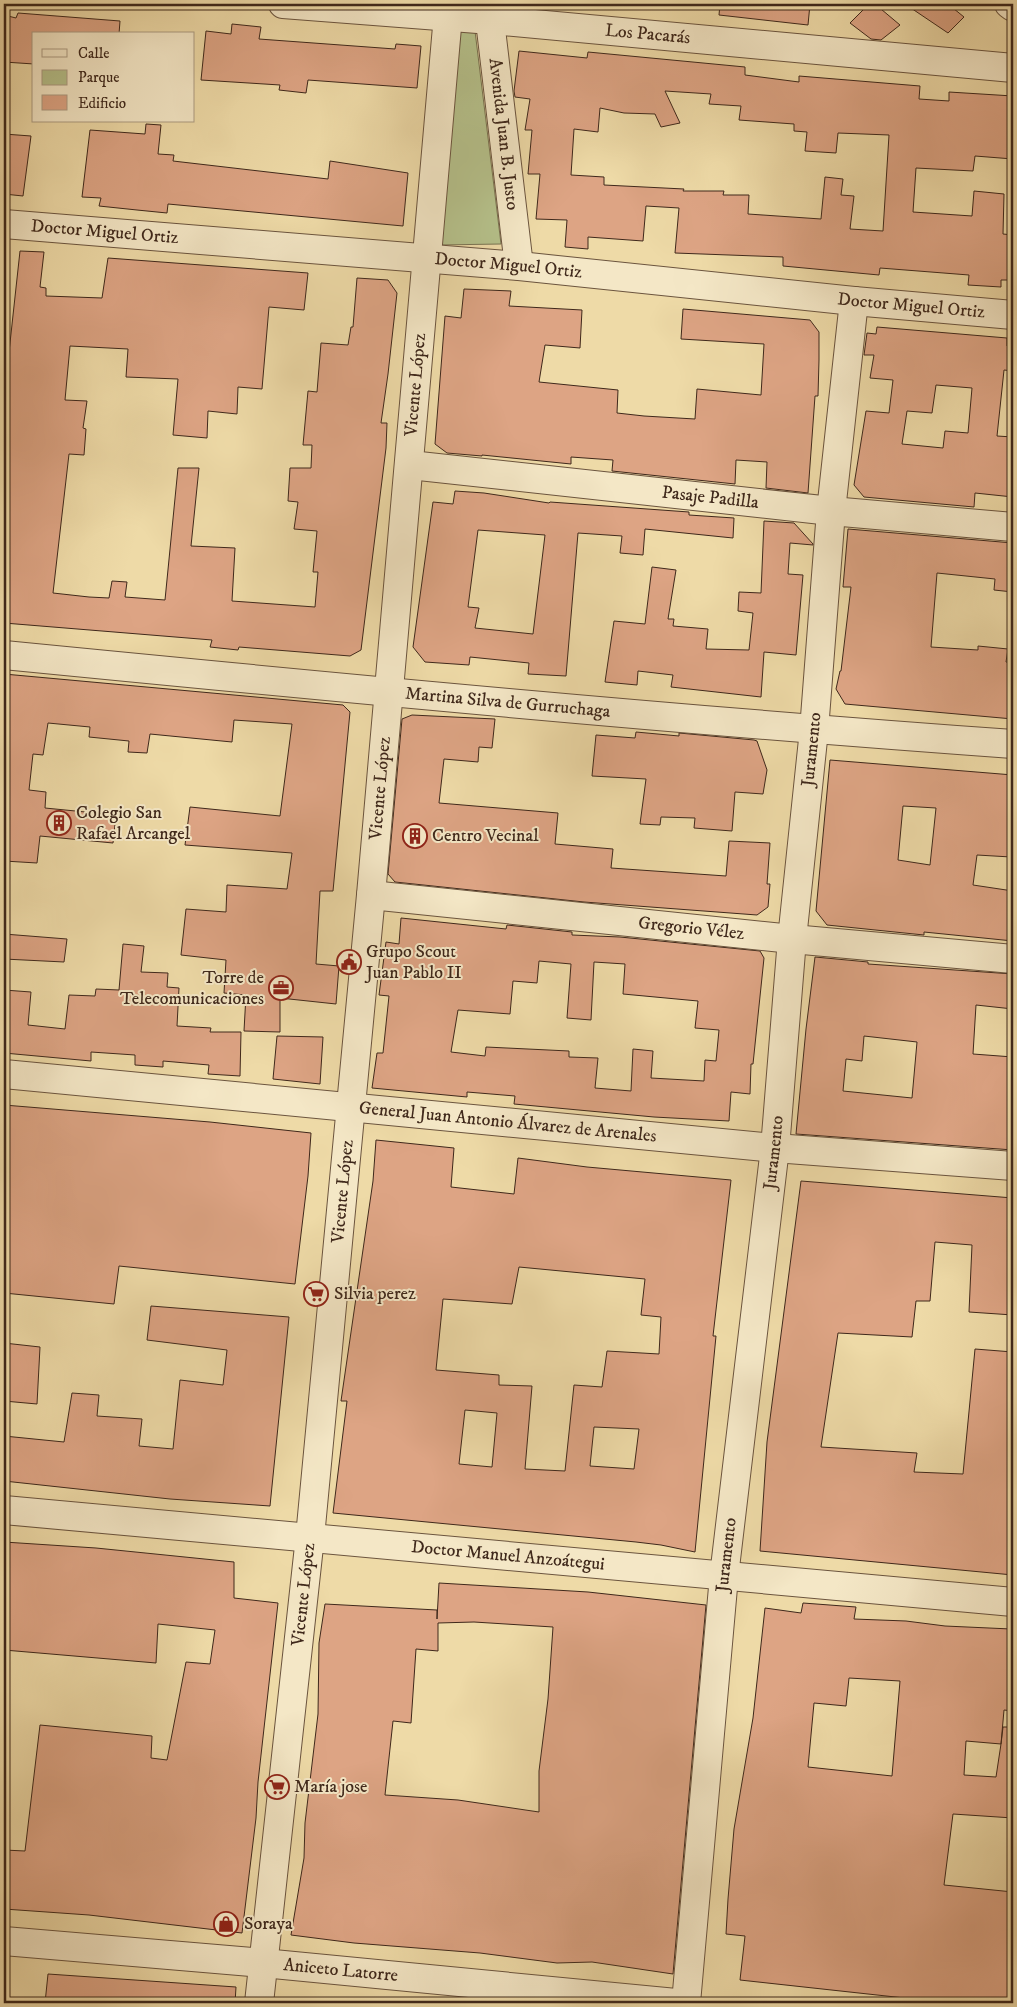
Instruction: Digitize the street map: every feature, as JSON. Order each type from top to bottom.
[{"type":"street","name":"Los Pacarás","points":[[283,4],[489,12],[1013,68]]},
{"type":"street","points":[[1009,4],[1013,7]]},
{"type":"street","points":[[426,259],[448,10]]},
{"type":"street","name":"Avenida Juan B. Justo","points":[[489,12],[519,266]]},
{"type":"street","name":"Doctor Miguel Ortiz","points":[[4,224],[519,266],[854,301],[1013,315]]},
{"type":"street","name":"Vicente López","points":[[259,2003],[310,1538],[410,465],[426,259]]},
{"type":"street","name":"Juramento","points":[[686,2003],[724,1576],[775,1148],[792,939],[814,730],[831,511],[854,301]]},
{"type":"street","name":"Pasaje Padilla","points":[[410,465],[831,511],[1013,527]]},
{"type":"street","name":"Martina Silva de Gurruchaga","points":[[4,655],[388,693],[814,730],[1013,744]]},
{"type":"street","name":"Gregorio Vélez","points":[[371,895],[792,939],[1013,959]]},
{"type":"street","name":"General Juan Antonio Álvarez de Arenales","points":[[4,1074],[775,1148],[1013,1166]]},
{"type":"street","name":"Doctor Manuel Anzoátegui","points":[[4,1510],[1013,1602]]},
{"type":"street","name":"Aniceto Latorre","points":[[4,1941],[263,1963],[676,2003]]},
{"type":"green space","points":[[455,29],[475,31],[501,244],[438,245]]},
{"type":"building","points":[[720,4],[810,4],[808,25],[719,15]]},
{"type":"building","points":[[869,4],[875,4],[900,25],[881,40],[871,39],[850,23]]},
{"type":"building","points":[[905,4],[948,4],[964,17],[948,33]]},
{"type":"building","points":[[18,13],[120,21],[119,32],[32,32],[32,64],[4,62],[4,15],[16,18]]},
{"type":"building","points":[[232,24],[261,27],[259,39],[395,49],[396,44],[421,46],[417,88],[308,80],[306,93],[279,90],[280,85],[201,80],[206,31],[231,34]]},
{"type":"building","points":[[519,51],[587,58],[588,52],[745,67],[745,75],[799,82],[799,76],[920,86],[919,99],[949,101],[949,92],[1013,96],[1013,159],[975,156],[973,171],[916,168],[913,212],[972,216],[974,191],[1004,194],[1003,234],[1013,235],[1013,280],[1001,280],[1001,287],[968,285],[969,275],[880,268],[879,275],[783,266],[783,257],[675,253],[679,208],[646,206],[643,241],[588,237],[588,249],[565,247],[567,220],[536,219],[540,174],[528,174],[532,130],[525,130],[530,99],[515,97],[514,91]],"holes":[[[665,91],[711,94],[709,104],[741,106],[739,120],[794,124],[794,131],[807,132],[805,151],[836,153],[838,133],[889,135],[883,231],[850,229],[854,196],[841,195],[843,179],[825,177],[821,219],[748,214],[749,195],[723,195],[724,191],[683,191],[684,189],[604,185],[604,177],[571,175],[574,129],[598,132],[600,108],[624,113],[655,114],[661,127],[680,123]]]},
{"type":"building","points":[[146,124],[161,125],[158,154],[174,155],[173,161],[328,179],[330,161],[408,173],[403,226],[168,204],[167,213],[99,206],[101,198],[82,197],[90,130],[145,134]]},
{"type":"building","points":[[4,134],[31,136],[23,196],[4,194]]},
{"type":"building","points":[[20,251],[44,252],[40,287],[46,288],[46,296],[102,298],[108,258],[308,273],[304,310],[269,307],[262,389],[238,387],[237,414],[208,411],[207,438],[173,435],[178,379],[126,377],[128,349],[70,346],[65,400],[87,401],[83,428],[86,429],[84,455],[69,454],[53,593],[89,597],[109,598],[112,581],[127,582],[125,597],[165,600],[178,468],[199,468],[191,546],[235,548],[232,601],[315,607],[318,572],[313,572],[317,531],[294,529],[298,502],[288,501],[290,468],[311,468],[312,445],[303,445],[308,391],[317,392],[321,343],[348,345],[351,327],[353,327],[357,278],[388,280],[397,293],[381,423],[387,423],[386,448],[361,650],[350,656],[239,647],[238,650],[210,647],[212,640],[4,623],[4,398]]},
{"type":"building","points":[[464,289],[511,291],[509,306],[582,310],[580,348],[545,345],[539,382],[618,390],[617,413],[644,416],[695,419],[697,389],[761,395],[764,344],[681,339],[683,309],[810,320],[819,332],[819,360],[818,396],[815,396],[808,493],[766,488],[767,462],[736,460],[735,484],[612,471],[613,460],[571,457],[571,464],[447,453],[435,444],[445,316],[461,318]]},
{"type":"building","points":[[877,327],[1007,338],[1007,346],[1013,347],[1013,371],[1004,370],[997,436],[1013,437],[1013,497],[975,493],[974,507],[864,497],[854,485],[866,411],[889,413],[893,380],[870,378],[874,355],[864,355],[867,333],[876,334]],"holes":[[[936,385],[972,388],[968,433],[945,431],[943,448],[902,444],[907,411],[932,413]]]},
{"type":"building","points":[[455,491],[484,493],[549,503],[689,512],[689,515],[734,518],[733,538],[645,529],[643,555],[620,553],[622,536],[578,533],[566,676],[528,674],[529,663],[470,657],[469,665],[425,662],[413,647],[433,502],[453,504]],"holes":[[[478,530],[545,535],[533,634],[475,628],[479,608],[468,607]]]},
{"type":"building","points":[[764,521],[794,523],[813,545],[790,543],[788,574],[803,575],[796,655],[764,652],[761,697],[671,687],[673,675],[638,671],[637,685],[605,682],[614,621],[645,624],[652,567],[676,570],[668,619],[674,619],[673,626],[708,629],[706,649],[749,650],[753,613],[738,611],[739,592],[761,593]]},
{"type":"building","points":[[848,529],[1013,543],[1013,592],[994,590],[995,579],[937,573],[931,647],[978,650],[978,646],[1008,649],[1006,662],[1013,663],[1013,719],[845,704],[836,689],[841,671],[851,587],[843,587]]},
{"type":"building","points":[[4,674],[343,705],[350,712],[333,891],[320,891],[316,964],[339,966],[336,1004],[280,998],[280,1032],[244,1031],[246,995],[224,993],[226,960],[181,955],[186,909],[226,912],[227,885],[287,889],[292,853],[185,845],[190,807],[280,816],[292,724],[234,720],[232,742],[150,734],[147,753],[128,752],[129,741],[89,737],[90,727],[48,723],[43,755],[33,754],[29,790],[46,792],[45,808],[116,815],[113,843],[40,836],[37,863],[4,861]]},
{"type":"building","points":[[412,715],[495,719],[492,748],[479,747],[478,762],[444,759],[439,803],[558,813],[555,844],[613,849],[611,868],[726,876],[729,841],[770,843],[767,884],[770,884],[768,907],[757,915],[584,902],[395,882],[388,874],[402,719]]},
{"type":"building","points":[[636,732],[679,736],[679,733],[757,741],[767,770],[763,794],[735,792],[732,831],[694,828],[695,818],[661,817],[660,825],[640,824],[646,779],[592,776],[596,735],[635,738]]},
{"type":"building","points":[[830,760],[1013,775],[1011,857],[977,855],[973,885],[1013,891],[1013,941],[924,932],[924,935],[827,925],[816,911]],"holes":[[[903,806],[936,808],[930,865],[898,860]]]},
{"type":"building","points":[[401,918],[506,929],[507,925],[572,932],[572,935],[620,937],[760,951],[764,958],[753,1064],[751,1064],[750,1094],[731,1092],[729,1121],[654,1117],[514,1104],[515,1096],[467,1092],[467,1097],[372,1088],[377,1053],[383,1053],[389,996],[379,995],[386,942],[399,944]],"holes":[[[539,961],[571,964],[567,1018],[591,1020],[594,962],[625,964],[623,994],[698,1001],[695,1028],[719,1030],[716,1061],[705,1060],[704,1081],[651,1078],[653,1051],[633,1049],[631,1091],[595,1088],[598,1058],[569,1057],[569,1051],[486,1047],[485,1056],[451,1052],[458,1010],[510,1014],[513,981],[537,983]]]},
{"type":"building","points":[[4,934],[67,939],[64,962],[4,959]]},
{"type":"building","points":[[123,944],[144,946],[141,972],[168,973],[167,987],[179,988],[177,1026],[211,1028],[210,1032],[241,1032],[240,1076],[208,1074],[209,1065],[163,1061],[163,1067],[135,1065],[135,1055],[91,1052],[91,1061],[4,1053],[4,990],[31,992],[28,1025],[65,1029],[69,995],[95,996],[96,989],[119,990]]},
{"type":"building","points":[[815,957],[868,962],[868,964],[1013,974],[1013,1009],[976,1005],[973,1054],[1013,1057],[1013,1150],[796,1134]],"holes":[[[864,1036],[917,1042],[912,1098],[843,1091],[846,1059],[862,1061]]]},
{"type":"building","points":[[277,1036],[323,1037],[320,1084],[273,1079]]},
{"type":"building","points":[[4,1105],[210,1122],[311,1133],[308,1176],[295,1284],[119,1266],[114,1304],[4,1293]]},
{"type":"building","points":[[376,1140],[454,1148],[451,1187],[514,1194],[518,1158],[587,1167],[731,1180],[713,1336],[716,1336],[695,1552],[636,1542],[333,1513],[347,1401],[341,1401],[373,1181]],"holes":[[[519,1267],[645,1279],[641,1315],[661,1317],[659,1354],[607,1351],[602,1387],[574,1385],[565,1471],[525,1469],[532,1386],[499,1385],[499,1375],[436,1370],[443,1299],[512,1304]],[[465,1410],[497,1413],[492,1467],[459,1464]],[[594,1427],[639,1429],[634,1469],[590,1466]]]},
{"type":"building","points":[[801,1181],[1013,1198],[1013,1315],[969,1312],[972,1245],[935,1242],[930,1301],[916,1301],[912,1337],[838,1333],[821,1447],[917,1453],[914,1472],[963,1474],[975,1349],[1013,1352],[1013,1575],[760,1551],[767,1442]]},
{"type":"building","points":[[151,1306],[289,1317],[270,1506],[170,1499],[4,1481],[4,1436],[64,1442],[72,1393],[99,1395],[97,1416],[142,1419],[139,1446],[173,1449],[180,1380],[223,1385],[227,1350],[147,1340]]},
{"type":"building","points":[[4,1343],[40,1347],[37,1404],[4,1401]]},
{"type":"building","points":[[4,1542],[96,1548],[234,1562],[234,1598],[278,1603],[242,1933],[89,1915],[4,1909],[4,1850],[25,1851],[40,1725],[152,1736],[151,1758],[167,1760],[186,1662],[210,1664],[215,1630],[158,1624],[156,1663],[4,1650]]},
{"type":"building","points":[[439,1583],[588,1592],[706,1605],[673,1974],[592,1962],[557,1963],[480,1953],[354,1943],[291,1935],[304,1858],[305,1823],[318,1714],[319,1643],[325,1604],[437,1610],[437,1619]],"holes":[[[474,1622],[553,1627],[548,1699],[539,1771],[539,1812],[458,1800],[385,1795],[393,1721],[411,1723],[416,1649],[438,1651],[438,1623]]]},
{"type":"building","points":[[803,1603],[856,1607],[854,1619],[1011,1629],[1008,1668],[1013,1669],[1013,1711],[1004,1710],[1001,1744],[1003,1727],[1013,1727],[1013,1818],[953,1814],[944,1885],[1013,1892],[1013,2003],[932,2001],[740,1980],[745,1936],[726,1934],[728,1899],[734,1829],[753,1718],[765,1608],[801,1613]],"holes":[[[849,1678],[900,1681],[892,1776],[808,1767],[814,1703],[846,1706]],[[966,1741],[1001,1744],[996,1777],[964,1775]]]},
{"type":"building","points":[[48,1974],[236,1987],[235,2003],[45,2003]]},
{"type":"place","name":"Colegio San Rafael Arcangel","points":[[59,823]]},
{"type":"place","name":"Centro Vecinal","points":[[415,836]]},
{"type":"place","name":"Grupo Scout Juan Pablo II","points":[[349,962]]},
{"type":"place","name":"Torre de Telecomunicaciones","points":[[281,988]]},
{"type":"place","name":"Silvia perez","points":[[316,1294]]},
{"type":"place","name":"María jose","points":[[277,1787]]},
{"type":"place","name":"Soraya","points":[[226,1924]]}]
